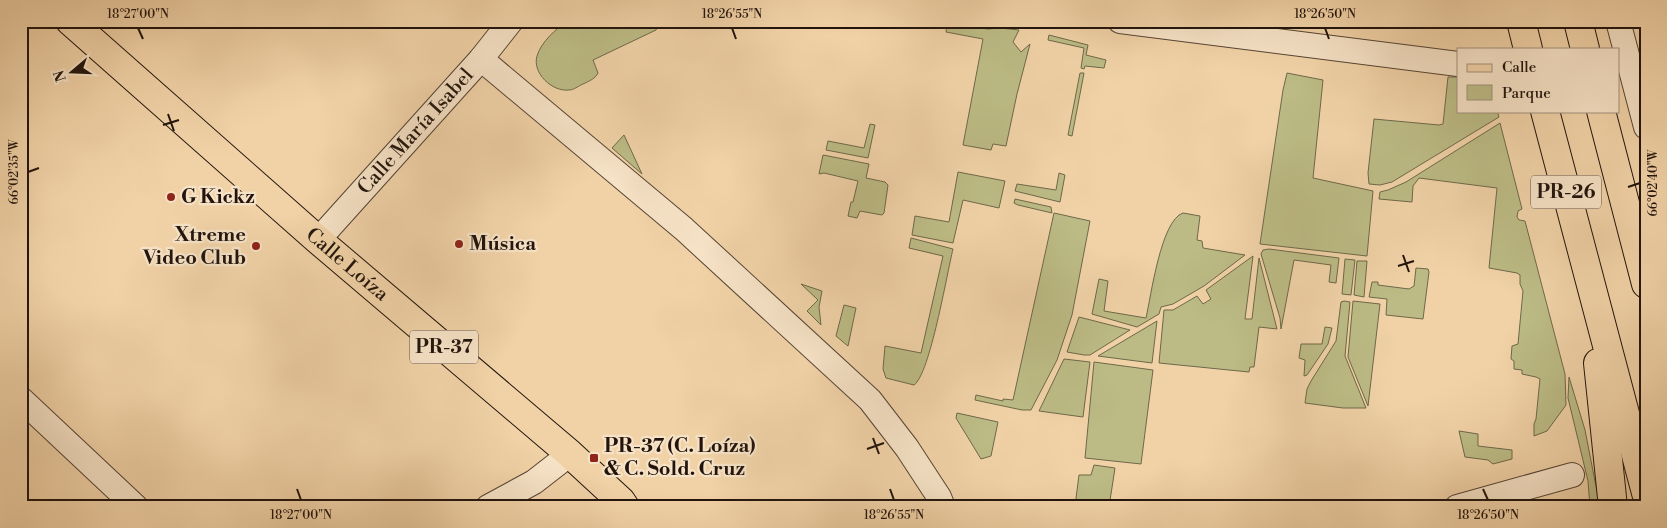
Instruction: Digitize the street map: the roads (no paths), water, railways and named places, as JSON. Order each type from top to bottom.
[{"type":"main road","name":"Calle Loíza","points":[[70,21],[318,240],[570,454],[626,507]]},
{"type":"main road","points":[[1521,21],[1528,48]]},
{"type":"main road","points":[[1578,21],[1585,48]]},
{"type":"main road","name":"PR-26","points":[[1545,112],[1646,493]]},
{"type":"main road","name":"PR-26","points":[[1601,112],[1646,284]]},
{"type":"main road","points":[[1588,272],[1613,507]]},
{"type":"street","name":"Calle María Isabel","points":[[318,240],[481,59],[512,21]]},
{"type":"street","points":[[1120,21],[1457,64]]},
{"type":"street","points":[[1618,21],[1646,127]]},
{"type":"street","points":[[481,59],[684,229],[864,394],[907,448],[939,496],[943,507]]},
{"type":"street","points":[[21,399],[136,507]]},
{"type":"street","points":[[488,507],[534,482],[570,454]]},
{"type":"street","points":[[1456,507],[1572,475]]},
{"type":"place","name":"G Kickz","points":[[171,197]]},
{"type":"place","name":"Música","points":[[459,244]]},
{"type":"place","name":"Xtreme Video Club","points":[[256,246]]},
{"type":"place","name":"PR-37 (C. Loíza) & C. Sold. Cruz","points":[[594,458]]}]
